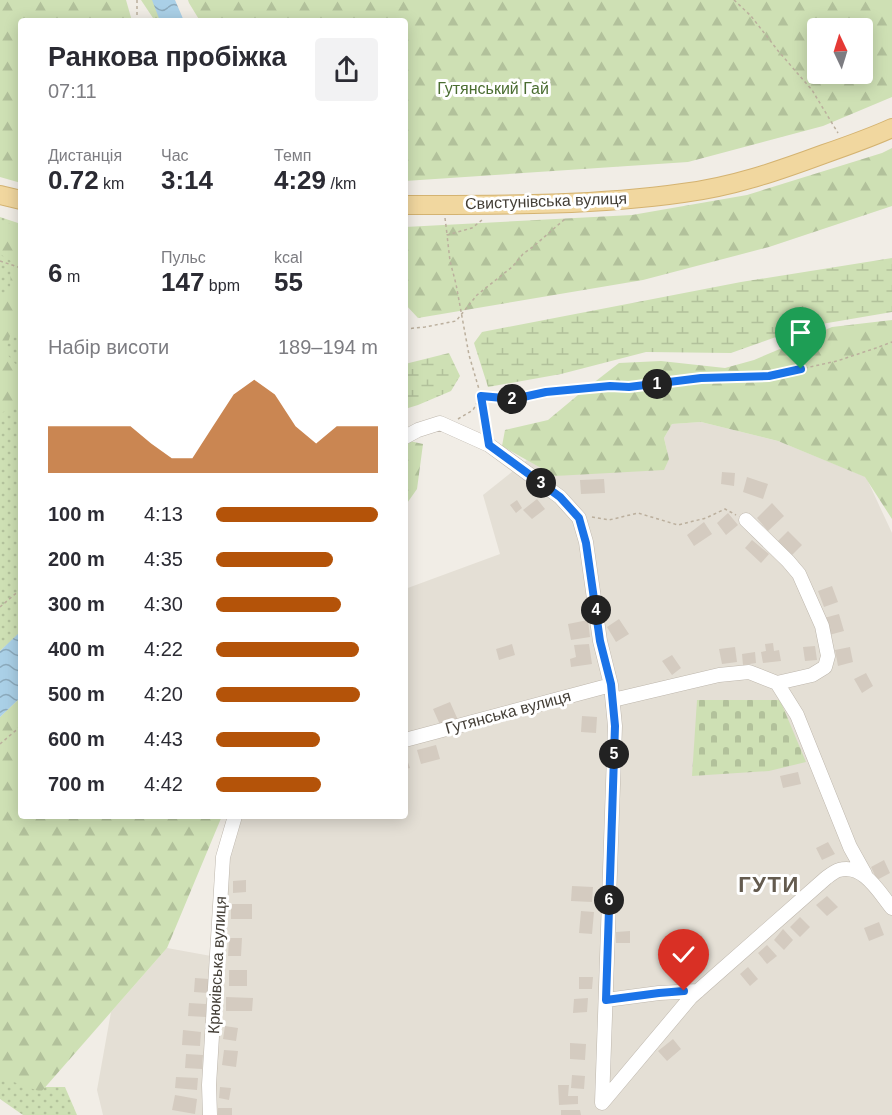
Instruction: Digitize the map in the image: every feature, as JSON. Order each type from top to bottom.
[{"type":"main road","name":"Свистунівська вулиця","points":[[408,205],[589,203],[684,193],[742,182],[892,128]]},
{"type":"main road","points":[[0,195],[18,199]]},
{"type":"street","points":[[408,435],[440,423],[489,445],[560,497],[579,518],[586,543],[600,641],[611,684],[615,726],[602,1109]]},
{"type":"street","points":[[613,700],[719,675],[748,672],[777,683],[812,675],[825,668],[828,656],[822,626],[799,574],[746,520]]},
{"type":"street","points":[[777,683],[797,715],[850,847],[865,874],[892,908]]},
{"type":"street","name":"Гутянська вулиця","points":[[408,739],[611,684]]},
{"type":"street","name":"Крюківська вулиця","points":[[210,1115],[209,1085],[223,857],[234,819]]},
{"type":"street","points":[[602,1109],[691,997],[826,878],[839,870],[847,861],[850,847]]},
{"type":"street","points":[[839,870],[853,870],[865,874]]},
{"type":"street","points":[[606,1000],[659,993],[698,991]]},
{"type":"path","points":[[137,0],[137,18]]},
{"type":"path","points":[[735,0],[812,90],[847,146]]},
{"type":"path","points":[[447,235],[472,228],[483,219],[482,204]]},
{"type":"path","points":[[443,205],[450,261],[469,355],[481,396],[489,445]]},
{"type":"path","points":[[408,329],[456,321],[477,295],[566,218]]},
{"type":"path","points":[[0,261],[18,267]]},
{"type":"path","points":[[481,396],[514,399],[546,392],[610,386],[629,387],[701,378],[769,376],[837,361],[892,342]]},
{"type":"path","points":[[440,423],[457,420],[473,410],[481,396]]},
{"type":"path","points":[[576,515],[609,520],[638,513],[678,525],[706,518],[725,509],[746,520]]},
{"type":"path","points":[[0,608],[18,592]]},
{"type":"path","points":[[0,744],[18,729]]},
{"type":"shaded area","points":[[701,422],[778,441],[866,477],[892,533],[892,1115],[103,1115],[97,1090],[111,1012],[167,948],[222,958],[229,861],[241,819],[408,819],[408,588],[500,554],[483,495],[527,460],[555,476],[669,459],[664,438],[672,424]]},
{"type":"green space","points":[[0,0],[126,0],[131,18],[18,18],[18,182],[0,177]]},
{"type":"green space","points":[[141,0],[154,0],[166,18],[153,18]]},
{"type":"green space","name":"Гутянський Гай","points":[[188,0],[892,0],[892,97],[823,126],[688,162],[408,181],[408,18],[198,18]]},
{"type":"green space","points":[[892,148],[892,206],[769,247],[643,280],[418,318],[408,307],[408,227],[632,215],[747,195]]},
{"type":"green space","points":[[0,217],[18,223],[18,635],[0,651]]},
{"type":"green space","points":[[0,222],[18,225],[18,333],[11,333],[5,352],[18,367],[18,407],[0,413],[0,297],[10,294],[11,261],[0,254]]},
{"type":"green space","points":[[892,258],[892,312],[804,327],[731,353],[646,352],[561,374],[488,387],[474,343],[482,332],[741,282]]},
{"type":"green space","points":[[892,320],[892,519],[865,477],[778,441],[701,422],[672,424],[664,438],[669,459],[664,470],[555,476],[502,446],[505,430],[548,420],[619,363],[661,361],[725,368],[754,360],[832,327]]},
{"type":"green space","points":[[449,353],[460,376],[451,391],[408,408],[408,363]]},
{"type":"green space","points":[[408,441],[423,444],[417,489],[408,502]]},
{"type":"green space","points":[[18,700],[18,819],[221,819],[167,948],[41,1092],[0,1077],[0,717]]},
{"type":"green space","points":[[697,700],[780,700],[806,762],[769,771],[692,776]]},
{"type":"green space","points":[[0,1074],[46,1087],[65,1087],[77,1115],[23,1115],[0,1099]]},
{"type":"water","points":[[152,0],[175,0],[183,18],[159,18]]},
{"type":"water","points":[[18,634],[18,700],[0,717],[0,651]]},
{"type":"building","points":[[722,472],[735,473],[734,486],[721,484]]},
{"type":"building","points":[[747,477],[768,484],[763,499],[743,492]]},
{"type":"building","points":[[604,479],[605,493],[581,494],[580,480]]},
{"type":"building","points":[[537,499],[545,509],[532,519],[523,510]]},
{"type":"building","points":[[517,500],[522,508],[516,513],[510,505]]},
{"type":"building","points":[[772,503],[784,516],[768,531],[757,518]]},
{"type":"building","points":[[728,513],[738,525],[726,535],[717,523]]},
{"type":"building","points":[[704,522],[712,534],[694,546],[687,535]]},
{"type":"building","points":[[788,531],[802,545],[791,556],[777,542]]},
{"type":"building","points":[[752,540],[769,554],[761,563],[745,548]]},
{"type":"building","points":[[832,586],[838,602],[824,607],[818,591]]},
{"type":"building","points":[[839,614],[844,631],[829,635],[824,618]]},
{"type":"building","points":[[619,619],[629,634],[616,642],[607,627]]},
{"type":"building","points":[[588,620],[590,637],[571,640],[568,624]]},
{"type":"building","points":[[773,643],[774,651],[779,650],[781,661],[763,663],[761,652],[766,651],[765,644]]},
{"type":"building","points":[[512,644],[515,655],[499,660],[496,649]]},
{"type":"building","points":[[589,644],[592,664],[571,667],[570,659],[576,657],[574,645]]},
{"type":"building","points":[[815,646],[817,660],[805,661],[803,647]]},
{"type":"building","points":[[735,647],[737,662],[722,664],[719,649]]},
{"type":"building","points":[[850,647],[853,662],[838,666],[835,650]]},
{"type":"building","points":[[755,652],[756,663],[743,665],[742,654]]},
{"type":"building","points":[[672,655],[681,668],[672,675],[662,661]]},
{"type":"building","points":[[866,673],[873,686],[862,693],[854,679]]},
{"type":"building","points":[[450,702],[458,720],[441,727],[433,709]]},
{"type":"building","points":[[582,716],[597,717],[596,733],[581,732]]},
{"type":"building","points":[[436,745],[440,759],[421,764],[417,750]]},
{"type":"building","points":[[798,772],[801,784],[783,788],[780,776]]},
{"type":"building","points":[[828,842],[835,854],[822,860],[816,848]]},
{"type":"building","points":[[884,860],[890,873],[877,880],[871,867]]},
{"type":"building","points":[[246,880],[246,892],[233,893],[233,881]]},
{"type":"building","points":[[572,886],[593,887],[592,902],[571,901]]},
{"type":"building","points":[[827,896],[838,907],[827,916],[816,905]]},
{"type":"building","points":[[231,904],[252,904],[252,919],[231,919]]},
{"type":"building","points":[[581,911],[594,912],[592,934],[579,933]]},
{"type":"building","points":[[800,917],[810,927],[800,937],[790,927]]},
{"type":"building","points":[[879,922],[884,935],[869,941],[864,928]]},
{"type":"building","points":[[783,929],[793,940],[784,950],[774,940]]},
{"type":"building","points":[[630,931],[630,943],[616,943],[616,932]]},
{"type":"building","points":[[229,938],[242,938],[241,956],[228,956]]},
{"type":"building","points":[[767,945],[777,956],[767,964],[758,953]]},
{"type":"building","points":[[748,967],[758,979],[750,986],[740,974]]},
{"type":"building","points":[[229,970],[247,970],[247,986],[229,986]]},
{"type":"building","points":[[579,977],[593,977],[592,989],[579,989]]},
{"type":"building","points":[[195,978],[209,979],[208,993],[194,992]]},
{"type":"building","points":[[226,997],[253,998],[252,1011],[226,1011]]},
{"type":"building","points":[[588,998],[587,1012],[573,1013],[574,999]]},
{"type":"building","points":[[189,1003],[206,1004],[206,1017],[188,1016]]},
{"type":"building","points":[[225,1026],[238,1028],[236,1041],[223,1039]]},
{"type":"building","points":[[183,1030],[201,1032],[200,1046],[182,1045]]},
{"type":"building","points":[[673,1039],[681,1049],[667,1061],[658,1051]]},
{"type":"building","points":[[570,1043],[586,1044],[585,1060],[570,1059]]},
{"type":"building","points":[[224,1050],[238,1051],[236,1067],[222,1065]]},
{"type":"building","points":[[186,1054],[203,1055],[202,1069],[185,1068]]},
{"type":"building","points":[[572,1075],[585,1076],[584,1089],[571,1088]]},
{"type":"building","points":[[176,1077],[198,1078],[197,1090],[175,1088]]},
{"type":"building","points":[[558,1085],[569,1085],[568,1096],[578,1096],[578,1104],[559,1105]]},
{"type":"building","points":[[220,1087],[231,1088],[229,1100],[219,1098]]},
{"type":"building","points":[[175,1095],[197,1099],[195,1114],[172,1110]]},
{"type":"building","points":[[218,1108],[232,1108],[232,1115],[218,1115]]},
{"type":"building","points":[[561,1110],[580,1110],[581,1115],[561,1115]]},
{"type":"district","name":"ГУТИ","points":[[769,884]]},
{"type":"route","points":[[684,991],[606,1000],[615,726],[611,684],[600,641],[586,543],[579,518],[560,497],[489,445],[481,396],[514,399],[546,392],[610,386],[655,385],[701,378],[769,376],[801,369]]}]
